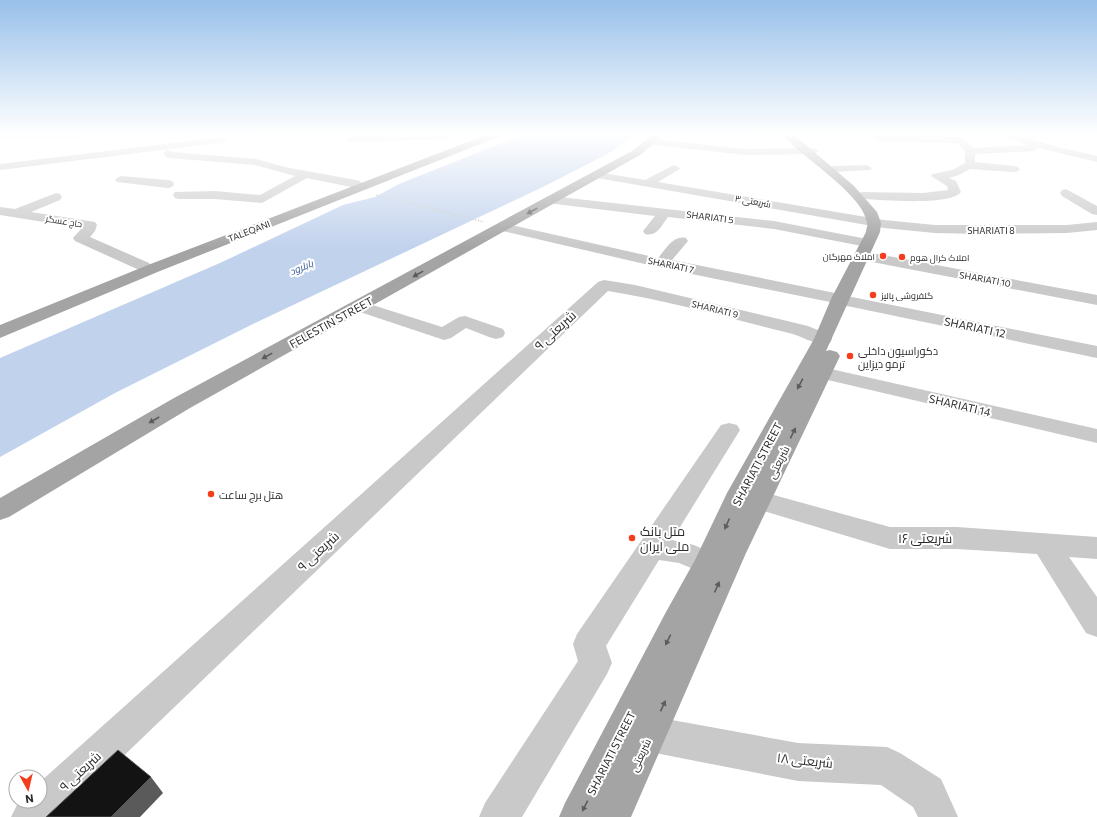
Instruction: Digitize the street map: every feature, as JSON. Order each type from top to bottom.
[{"type":"main road","name":"TALEQANI","points":[[0,322],[389,171]]},
{"type":"main road","name":"TALEQANI","points":[[0,332],[154,268],[402,171]]},
{"type":"main road","name":"FELESTIN STREET","points":[[0,510],[182,404],[604,171]]},
{"type":"main road","points":[[833,171],[868,210],[874,237]]},
{"type":"main road","points":[[837,171],[865,195],[873,204],[874,237]]},
{"type":"main road","name":"SHARIATI STREET","points":[[579,817],[676,622],[708,564],[743,488],[846,300],[874,237]]},
{"type":"main road","name":"شریعتی","points":[[611,817],[732,553],[822,373],[846,300]]},
{"type":"street","points":[[294,171],[356,184]]},
{"type":"street","points":[[647,183],[668,171]]},
{"type":"street","points":[[865,195],[948,195],[955,192],[952,184],[937,176],[958,171]]},
{"type":"street","points":[[179,196],[215,195],[262,199],[306,174]]},
{"type":"street","name":"شریعتی ۳","points":[[597,175],[647,183],[874,237]]},
{"type":"street","points":[[121,180],[167,180]]},
{"type":"street","points":[[1066,193],[1097,211]]},
{"type":"street","points":[[16,213],[56,197]]},
{"type":"street","name":"SHARIATI 5","points":[[551,200],[874,237]]},
{"type":"street","name":"حاج عسگر","points":[[0,211],[90,225],[88,231],[80,238],[143,266]]},
{"type":"street","points":[[650,231],[664,212]]},
{"type":"street","name":"SHARIATI 7","points":[[503,227],[662,263],[846,300]]},
{"type":"street","name":"SHARIATI 8","points":[[874,237],[935,229],[1067,229],[1094,227]]},
{"type":"street","name":"SHARIATI 10","points":[[874,237],[1097,300]]},
{"type":"street","points":[[662,263],[681,241]]},
{"type":"street","name":"SHARIATI 9","points":[[31,817],[604,284],[801,330],[824,339]]},
{"type":"street","name":"SHARIATI 12","points":[[846,300],[1097,352]]},
{"type":"street","points":[[360,306],[444,334],[466,321],[496,332]]},
{"type":"street","name":"SHARIATI 14","points":[[822,373],[1097,436]]},
{"type":"street","points":[[499,817],[595,663],[589,644],[729,430]]},
{"type":"street","name":"شریعتی ۱۶","points":[[759,500],[890,538],[957,538],[1097,548]]},
{"type":"street","points":[[1045,544],[1097,623]]},
{"type":"street","points":[[651,548],[684,553],[708,564]]},
{"type":"street","name":"شریعتی ۱۸","points":[[650,734],[798,762],[887,766],[926,793],[938,817]]},
{"type":"path","points":[[374,194],[485,222]]},
{"type":"water","name":"بابلرود","points":[[431,171],[574,171],[253,324],[115,393],[0,457],[0,358],[220,263],[343,205],[375,197],[399,184]]},
{"type":"building","points":[[118,750],[151,777],[111,817],[46,817]]},
{"type":"place","name":"املاک مهرگان","points":[[883,256]]},
{"type":"place","name":"املاک کرال هوم","points":[[902,257]]},
{"type":"place","name":"گلفروشی پالیز","points":[[873,295]]},
{"type":"place","name":"دکوراسیون داخلی ترمو دیزاین","points":[[850,356]]},
{"type":"place","name":"هتل برج ساعت","points":[[211,494]]},
{"type":"place","name":"متل بانک ملی ایران","points":[[632,538]]}]
